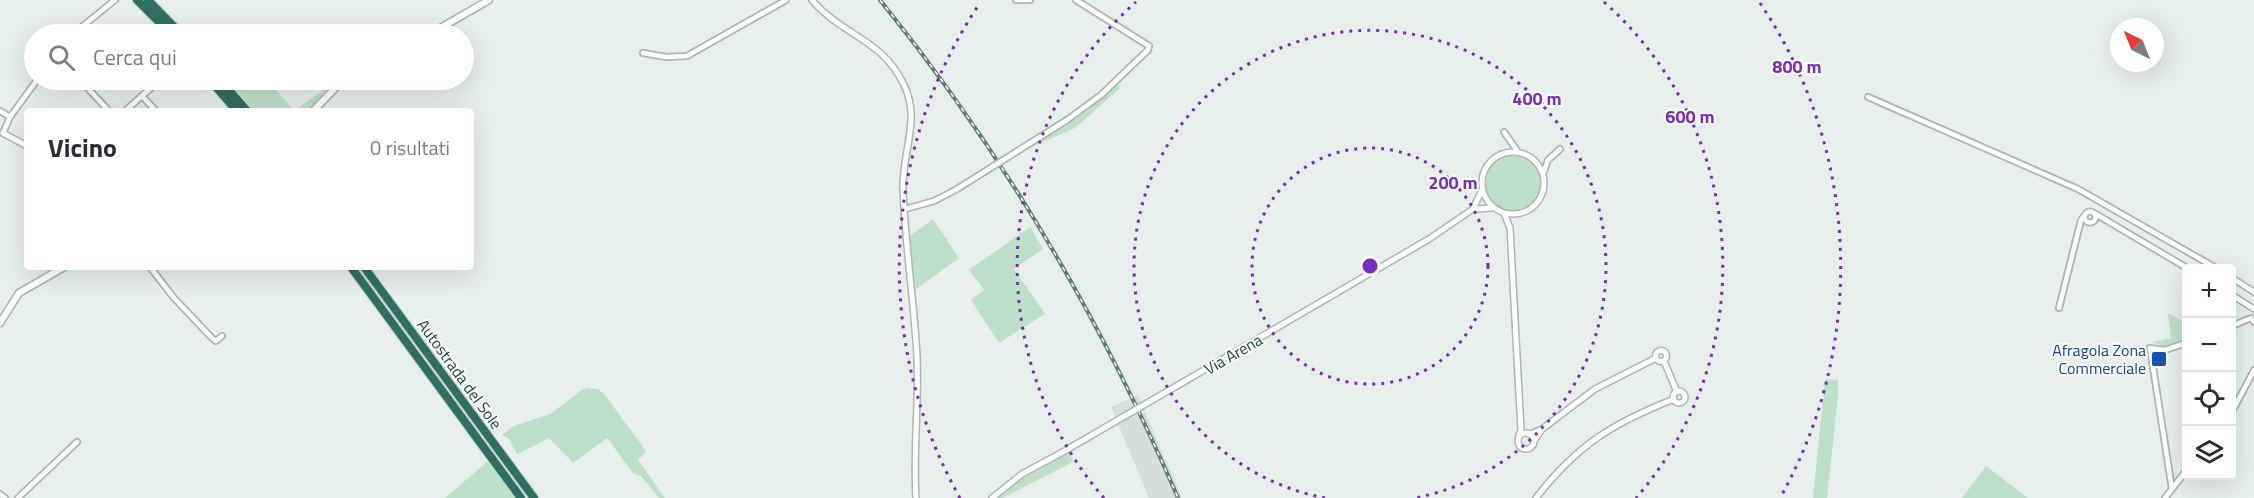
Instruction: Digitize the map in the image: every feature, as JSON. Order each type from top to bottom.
[{"type":"highway","points":[[137,0],[161,24]]},
{"type":"highway","points":[[148,0],[171,24]]},
{"type":"highway","points":[[219,90],[234,108]]},
{"type":"highway","points":[[229,90],[244,108]]},
{"type":"highway","name":"Autostrada del Sole","points":[[353,270],[520,498]]},
{"type":"highway","name":"Autostrada del Sole","points":[[366,270],[534,498]]},
{"type":"main road","points":[[447,24],[489,0]]},
{"type":"main road","points":[[316,108],[333,90]]},
{"type":"main road","points":[[0,323],[19,293],[59,270]]},
{"type":"street","points":[[85,24],[115,0]]},
{"type":"street","points":[[643,53],[666,57],[687,56],[786,0]]},
{"type":"street","points":[[812,0],[828,16],[880,50],[904,85],[910,101],[912,122],[904,166],[905,208],[917,358],[914,440],[916,498]]},
{"type":"street","points":[[1016,0],[1030,0]]},
{"type":"street","points":[[905,208],[934,201],[957,189],[1068,120],[1101,95],[1148,50],[1149,46],[1076,0]]},
{"type":"street","points":[[24,144],[3,133],[10,117],[30,90]]},
{"type":"street","points":[[89,90],[106,108]]},
{"type":"street","points":[[128,108],[149,90]]},
{"type":"street","points":[[142,96],[153,108]]},
{"type":"street","points":[[1868,97],[2078,189],[2209,264]]},
{"type":"street","points":[[0,111],[10,117]]},
{"type":"street","points":[[1504,132],[1518,152]]},
{"type":"street","points":[[1543,174],[1532,158],[1518,152],[1501,154],[1491,160],[1483,174],[1482,190],[1473,209],[1493,208],[1504,213],[1518,214],[1530,210],[1539,202],[1544,191],[1543,174],[1548,160],[1560,149]]},
{"type":"street","points":[[1482,190],[1493,208]]},
{"type":"street","name":"Via Arena","points":[[992,498],[1023,474],[1402,256],[1473,209]]},
{"type":"street","points":[[2059,308],[2080,230],[2085,215],[2089,211],[2182,265]]},
{"type":"street","points":[[1504,213],[1510,228]]},
{"type":"street","points":[[2080,230],[2092,222],[2094,213]]},
{"type":"street","points":[[1518,214],[1512,220],[1510,228],[1521,415],[1523,426],[1534,442]]},
{"type":"street","points":[[2085,215],[2085,220],[2092,222],[2105,220]]},
{"type":"street","points":[[152,270],[174,298],[212,338],[216,340],[222,336]]},
{"type":"street","points":[[2236,281],[2254,292]]},
{"type":"street","points":[[2236,298],[2254,309]]},
{"type":"street","points":[[2236,325],[2253,320]]},
{"type":"street","points":[[2172,489],[2150,348],[2165,350],[2182,345]]},
{"type":"street","points":[[1519,435],[1530,434],[1542,429],[1595,388],[1656,358],[1657,353],[1663,351],[1667,355],[1664,361]]},
{"type":"street","points":[[1536,498],[1592,440],[1629,417],[1674,399],[1677,392],[1664,361],[1656,358]]},
{"type":"street","points":[[2236,404],[2254,370]]},
{"type":"street","points":[[1674,399],[1679,403],[1684,400],[1684,393],[1677,392]]},
{"type":"street","points":[[1521,415],[1517,442],[1522,448],[1531,447],[1542,429]]},
{"type":"street","points":[[18,498],[77,442]]},
{"type":"street","points":[[2165,498],[2182,477]]},
{"type":"street","points":[[0,494],[5,498]]},
{"type":"shaded area","points":[[1138,395],[1182,498],[1149,498],[1111,407]]},
{"type":"green space","points":[[1118,82],[1120,88],[1075,128],[1043,142],[1040,141],[1087,111]]},
{"type":"green space","points":[[236,90],[276,90],[291,108],[251,108]]},
{"type":"green space","points":[[323,90],[329,90],[312,108],[298,108]]},
{"type":"green space","points":[[1507,155],[1519,155],[1529,159],[1537,167],[1541,183],[1537,199],[1529,207],[1519,211],[1507,211],[1497,207],[1489,199],[1485,189],[1485,177],[1489,167],[1497,159]]},
{"type":"green space","points":[[933,219],[959,258],[912,292],[910,236]]},
{"type":"green space","points":[[1030,227],[1043,249],[1014,269],[1045,314],[999,343],[971,300],[984,290],[969,270]]},
{"type":"green space","points":[[2168,313],[2182,321],[2182,342],[2167,348],[2152,342],[2171,338]]},
{"type":"green space","points":[[1825,379],[1838,380],[1838,396],[1827,498],[1813,498]]},
{"type":"green space","points":[[588,388],[598,389],[604,394],[644,448],[646,452],[638,460],[665,498],[659,498],[641,476],[633,473],[607,438],[573,463],[549,438],[517,454],[509,439],[502,435],[514,426],[550,414]]},
{"type":"green space","points":[[1069,452],[1073,461],[1069,464],[1002,498],[997,498],[1020,480]]},
{"type":"green space","points":[[487,462],[493,466],[516,498],[445,498]]},
{"type":"green space","points":[[1986,466],[2028,498],[1962,498]]},
{"type":"railway","points":[[880,0],[967,116],[1046,238],[1116,366],[1178,498]]},
{"type":"place","name":"Afragola Zona Commerciale","points":[[2159,359]]}]
